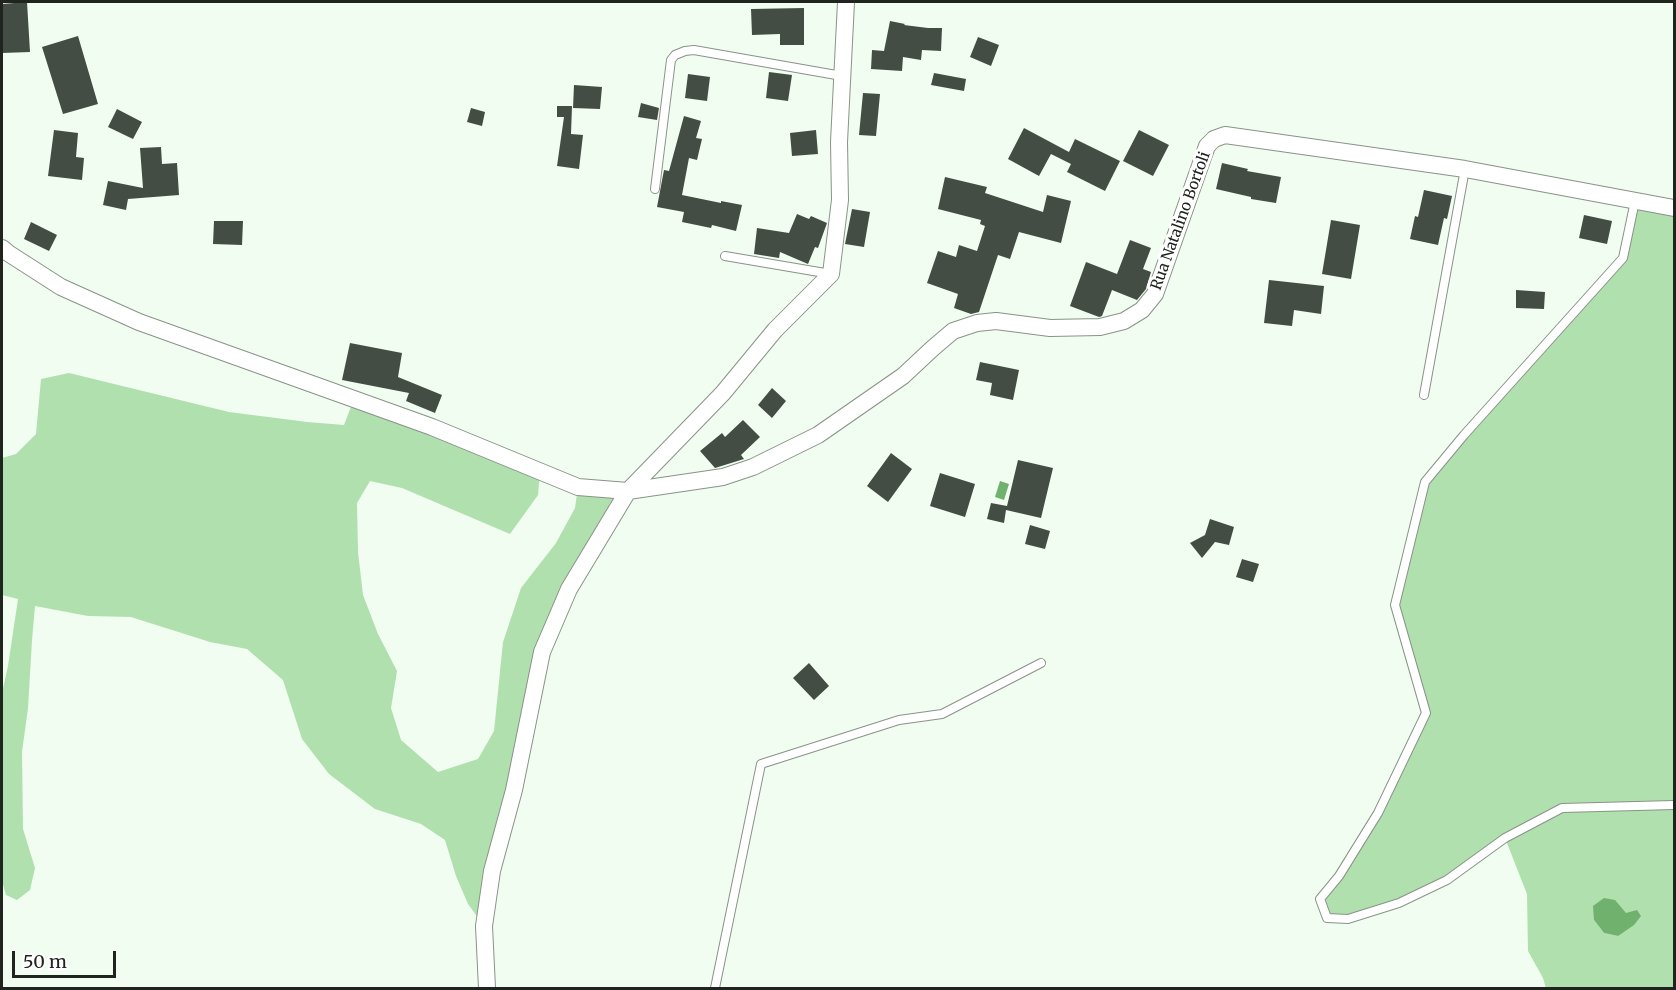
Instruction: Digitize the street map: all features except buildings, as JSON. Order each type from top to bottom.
[{"type":"street","points":[[487,988],[484,926],[492,871],[514,790],[542,652],[568,589],[628,491],[723,393],[775,330],[831,274],[840,200],[839,142],[846,2]]},
{"type":"street","name":"Rua Natalino Bortoli","points":[[2,248],[62,286],[139,322],[432,427],[578,487],[628,491],[723,477],[753,467],[818,435],[903,376],[953,332],[977,323],[996,321],[1050,328],[1100,327],[1124,321],[1142,310],[1155,294],[1207,146],[1225,135],[1465,169],[1674,208]]},
{"type":"lane","points":[[655,189],[672,60],[675,55],[694,50],[842,76]]},
{"type":"lane","points":[[1424,394],[1465,169]]},
{"type":"lane","points":[[1635,201],[1623,258],[1464,435],[1425,482],[1395,605],[1426,713],[1378,813],[1339,876],[1320,899],[1327,918],[1348,919],[1399,903],[1447,880],[1505,838],[1562,808],[1674,805]]},
{"type":"lane","points":[[725,256],[831,274]]},
{"type":"lane","points":[[715,988],[762,764],[899,720],[942,714],[1041,663]]},
{"type":"shaded area","points":[[1635,201],[1674,208],[1674,988],[1546,988],[1528,951],[1527,894],[1505,838],[1447,880],[1348,919],[1327,918],[1320,899],[1378,813],[1426,713],[1395,605],[1425,482],[1623,258]],"holes":[[[1626,913],[1618,936],[1604,933],[1594,920]]]},
{"type":"shaded area","points":[[69,373],[229,412],[307,422],[344,425],[354,399],[540,471],[538,495],[510,534],[402,488],[370,481],[357,503],[358,552],[363,595],[378,634],[397,671],[391,708],[401,740],[438,772],[478,759],[494,731],[503,642],[521,588],[556,543],[575,508],[578,487],[628,491],[542,652],[484,926],[468,904],[456,876],[445,840],[421,824],[375,809],[329,774],[302,739],[283,680],[247,649],[210,642],[131,617],[88,616],[35,606],[28,708],[22,752],[23,829],[35,868],[30,890],[17,900],[6,895],[2,881],[2,693],[18,599],[2,595],[2,458],[16,454],[36,434],[41,379]]},
{"type":"shaded area","points":[[1000,481],[1009,484],[1004,500],[995,497]]},
{"type":"shaded area","points":[[1604,898],[1615,900],[1626,913],[1637,910],[1641,916],[1634,925],[1618,936],[1604,933],[1594,920],[1593,906]]}]
